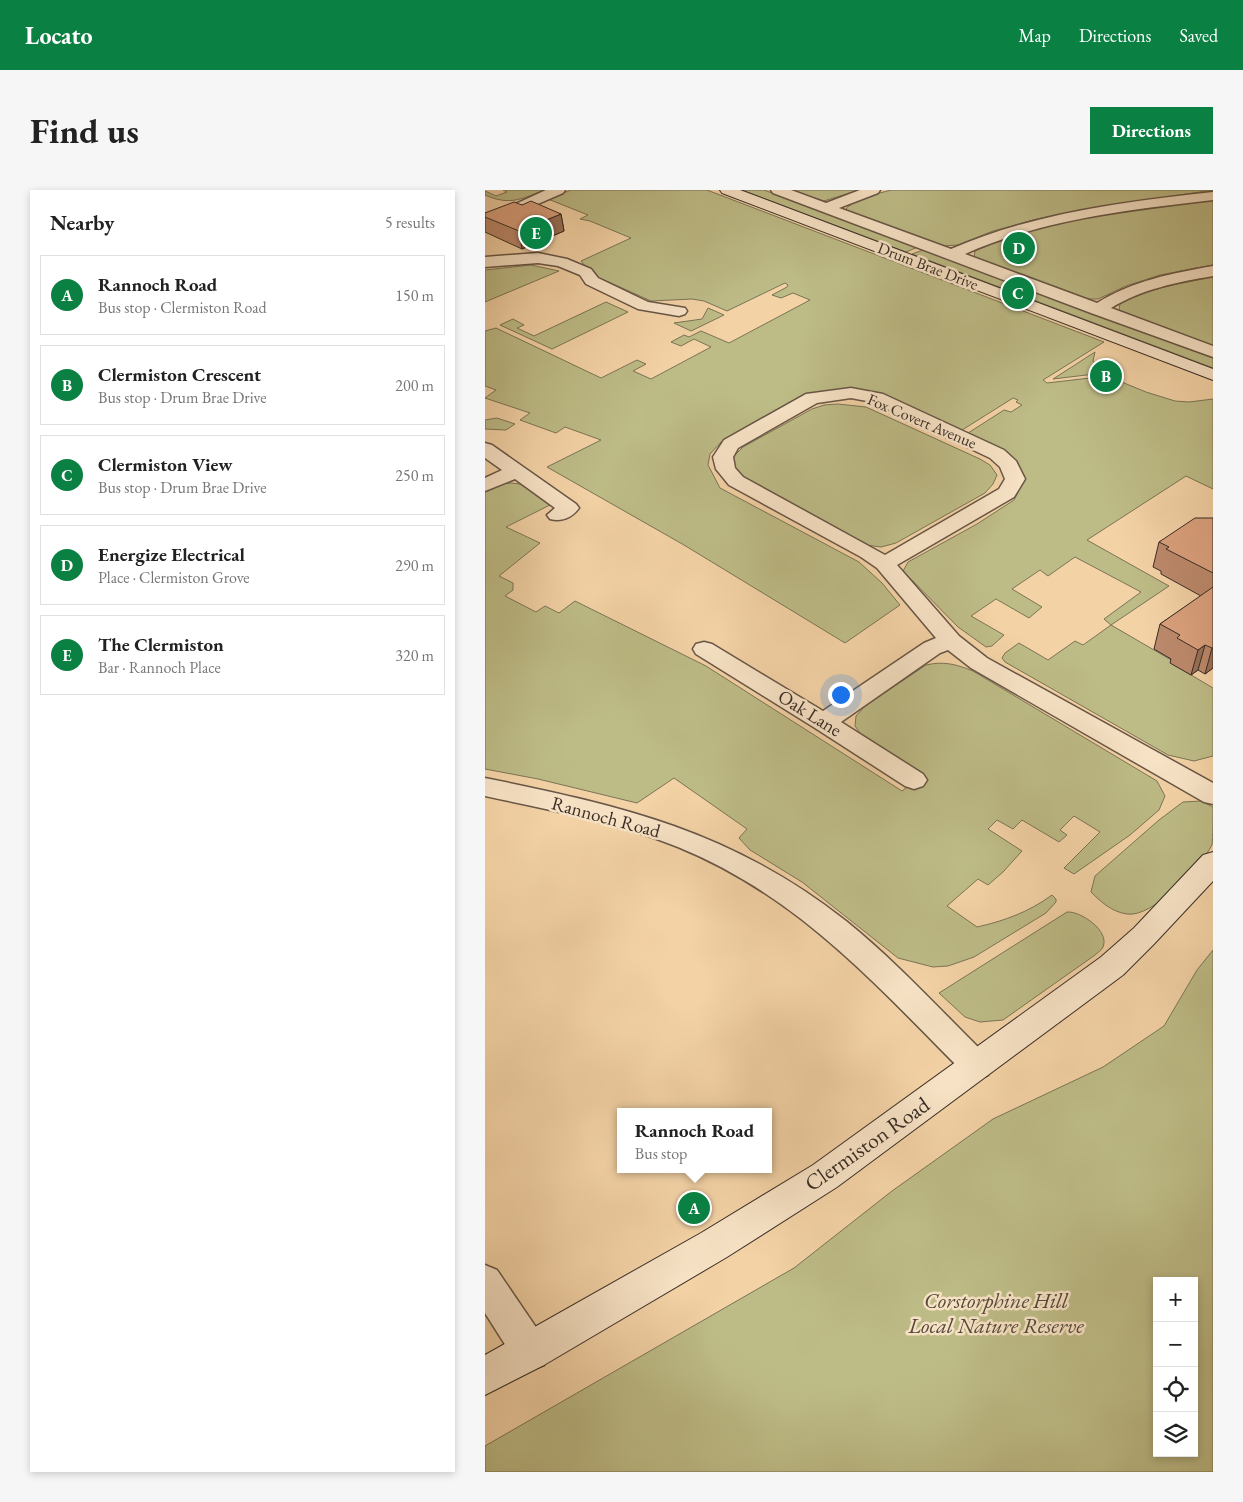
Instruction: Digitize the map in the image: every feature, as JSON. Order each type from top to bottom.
[{"type":"street","points":[[485,223],[558,190]]},
{"type":"street","name":"Drum Brae Drive","points":[[727,190],[1213,375]]},
{"type":"street","name":"Drum Brae Drive","points":[[777,190],[1213,352]]},
{"type":"street","points":[[826,208],[873,190]]},
{"type":"street","points":[[951,255],[1005,232],[1037,224],[1137,205],[1213,196]]},
{"type":"street","points":[[490,203],[509,211]]},
{"type":"street","points":[[485,262],[538,258],[562,262],[586,272],[592,281],[644,306],[679,311]]},
{"type":"street","points":[[1097,310],[1109,302],[1145,286],[1213,271]]},
{"type":"street","name":"Fox Covert Avenue","points":[[884,564],[1007,493],[1015,479],[1009,465],[997,454],[877,398],[851,393],[812,398],[731,444],[723,457],[726,469],[736,481],[869,553],[884,564],[951,641],[979,663],[1213,794]]},
{"type":"street","points":[[485,449],[569,508],[557,515]]},
{"type":"street","points":[[485,484],[516,471]]},
{"type":"street","points":[[824,722],[932,648],[951,641]]},
{"type":"street","name":"Oak Lane","points":[[704,649],[824,722],[914,780]]},
{"type":"street","name":"Rannoch Road","points":[[485,787],[579,808],[685,839],[747,869],[815,913],[845,938],[977,1066]]},
{"type":"street","name":"Clermiston Road","points":[[485,1376],[531,1352],[714,1246],[825,1176],[1112,966],[1144,936],[1213,863]]},
{"type":"street","points":[[485,1282],[531,1352]]},
{"type":"green space","points":[[503,190],[545,190],[509,201],[485,195],[485,191],[496,196],[507,192]]},
{"type":"green space","points":[[571,190],[707,190],[1104,342],[1043,380],[1047,383],[1107,376],[1146,392],[1175,401],[1189,402],[1213,399],[1213,489],[1186,476],[1087,540],[1169,586],[1111,625],[1104,619],[1141,592],[1075,557],[1048,576],[1040,570],[1012,589],[1042,607],[1029,618],[996,599],[971,616],[1004,635],[992,646],[986,647],[958,627],[903,571],[908,562],[977,524],[1014,500],[1024,481],[1016,461],[965,435],[1004,410],[1011,412],[1022,405],[1013,398],[959,432],[847,389],[804,394],[723,440],[710,454],[708,465],[720,488],[859,562],[882,583],[900,605],[845,643],[684,545],[547,467],[601,440],[565,427],[556,433],[520,420],[530,413],[485,398],[496,390],[485,386],[485,331],[496,328],[601,378],[637,360],[646,364],[633,371],[651,379],[711,347],[694,339],[681,346],[671,342],[684,335],[689,337],[701,331],[729,343],[810,300],[793,293],[781,298],[772,295],[787,287],[788,285],[785,283],[727,311],[704,301],[692,299],[651,301],[593,275],[581,261],[631,238],[590,221],[580,219],[588,215],[548,199]]},
{"type":"green space","points":[[742,190],[764,190],[918,247],[906,252]]},
{"type":"green space","points":[[789,190],[859,190],[824,201]]},
{"type":"green space","points":[[891,190],[1213,190],[1037,219],[993,231],[958,245],[942,246],[845,210],[860,199]]},
{"type":"green space","points":[[1213,200],[1213,265],[1160,275],[1126,286],[1098,299],[1085,299],[974,258],[975,251],[1001,240],[1060,223],[1123,211]]},
{"type":"green space","points":[[923,250],[1213,358],[1213,368],[912,254]]},
{"type":"green space","points":[[531,265],[559,271],[485,302],[485,270]]},
{"type":"green space","points":[[1213,277],[1213,346],[1120,312],[1119,310],[1120,304],[1142,294]]},
{"type":"green space","points":[[606,302],[628,312],[552,349],[500,325],[513,319],[524,325],[517,328],[534,336]]},
{"type":"green space","points":[[708,308],[724,315],[691,331],[674,323],[702,319]]},
{"type":"green space","points":[[1095,352],[1093,361],[1103,373],[1053,379]]},
{"type":"green space","points":[[838,404],[866,407],[980,459],[990,465],[997,475],[993,484],[985,493],[896,543],[881,547],[866,545],[737,474],[732,463],[734,456],[743,447],[812,409],[824,405]]},
{"type":"green space","points":[[497,418],[515,424],[506,430],[485,429],[485,420]]},
{"type":"green space","points":[[511,483],[520,484],[552,504],[506,527],[540,543],[499,576],[513,583],[513,590],[505,596],[536,612],[545,606],[559,613],[575,601],[706,666],[902,791],[922,775],[862,736],[855,726],[856,716],[865,706],[926,665],[944,663],[961,667],[973,671],[1157,781],[1165,796],[1159,810],[1130,835],[1074,874],[1064,868],[1100,832],[1074,816],[1060,830],[1067,835],[1059,842],[1022,820],[1013,829],[997,820],[988,829],[1022,851],[988,885],[978,879],[947,906],[977,927],[1016,915],[1052,895],[1056,902],[1046,913],[974,957],[948,966],[933,967],[898,958],[802,882],[750,850],[739,838],[747,829],[674,778],[637,803],[538,779],[485,769],[485,490]]},
{"type":"green space","points":[[1111,625],[1173,661],[1171,663],[1213,688],[1213,756],[1194,761],[1168,755],[1005,662],[1002,658],[1005,653],[1019,643],[1048,660],[1075,641],[1083,645]]},
{"type":"green space","points":[[1201,801],[1213,807],[1212,845],[1187,878],[1162,900],[1138,913],[1127,914],[1112,909],[1091,892],[1095,876],[1159,820],[1183,802]]},
{"type":"green space","points":[[1067,912],[1080,915],[1093,923],[1102,935],[1104,941],[1102,948],[1095,955],[1003,1020],[980,1022],[965,1017],[939,993]]},
{"type":"green space","name":"Corstorphine Hill Local Nature Reserve","points":[[1213,950],[1213,1472],[485,1472],[485,1446],[794,1268],[892,1191],[993,1119],[1103,1067],[1164,1026],[1197,970]]},
{"type":"building","points":[[531,201],[561,214],[519,231],[485,217],[485,213],[514,202],[522,205]]},
{"type":"building","points":[[1195,518],[1213,518],[1213,573],[1166,549],[1169,547],[1159,542]]},
{"type":"building","points":[[1213,587],[1213,648],[1205,645],[1198,650],[1177,638],[1180,635],[1160,624]]},
{"type":"place","name":"The Clermiston","points":[[536,233]]},
{"type":"place","name":"Energize Electrical","points":[[1019,248]]},
{"type":"place","name":"Clermiston View","points":[[1018,293]]},
{"type":"place","name":"Clermiston Crescent","points":[[1106,376]]},
{"type":"place","name":"Rannoch Road","points":[[694,1208]]}]
